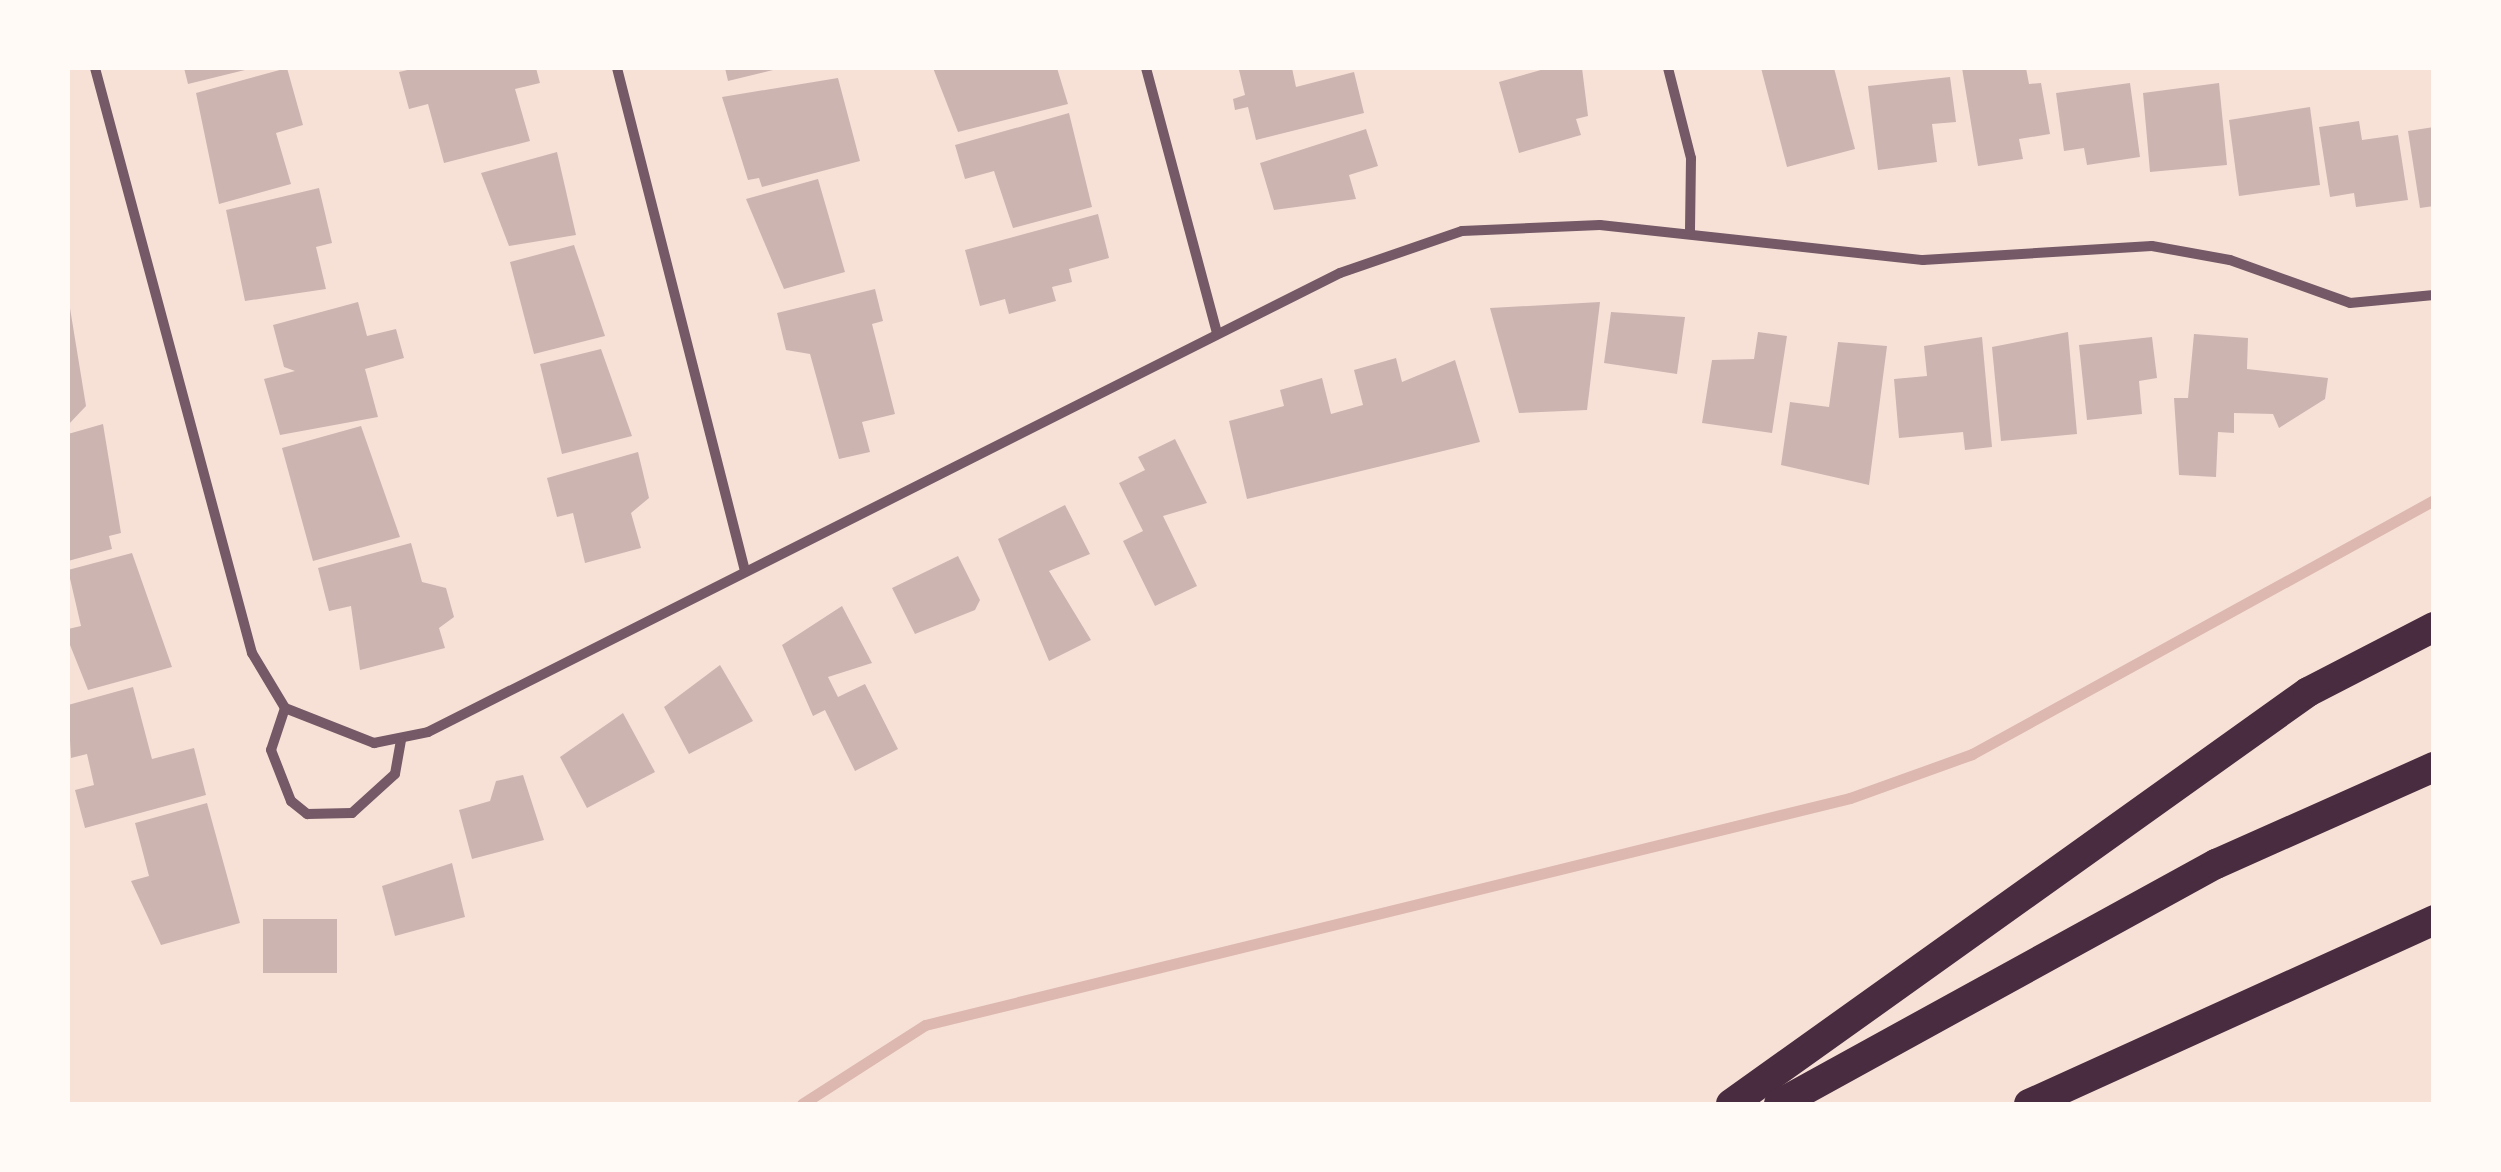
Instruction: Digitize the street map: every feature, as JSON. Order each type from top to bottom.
[{"type":"highway","points":[[1732,1104],[2308,692],[2434,627]]},
{"type":"highway","points":[[1780,1104],[2199,873],[2434,767]]},
{"type":"highway","points":[[2028,1104],[2434,920]]},
{"type":"street","points":[[94,68],[252,653],[285,708],[349,740],[401,741],[1216,333],[1382,255],[1462,232],[1552,223],[1923,260],[2152,246],[2230,260],[2350,303],[2434,295]]},
{"type":"street","points":[[616,68],[745,571]]},
{"type":"street","points":[[1146,68],[1216,333]]},
{"type":"street","points":[[1668,68],[1691,158],[1690,234]]},
{"type":"street","points":[[285,708],[271,750],[291,801],[307,814],[352,813],[395,774],[401,741]]},
{"type":"building","points":[[184,68],[249,68],[249,69],[188,84]]},
{"type":"building","points":[[287,68],[303,125],[276,133],[291,184],[219,204],[196,93]]},
{"type":"building","points":[[416,68],[536,68],[540,83],[515,89],[530,141],[444,163],[428,104],[409,109],[399,72]]},
{"type":"building","points":[[725,68],[776,68],[777,69],[728,81]]},
{"type":"building","points":[[933,68],[1057,68],[1068,104],[958,132]]},
{"type":"building","points":[[1292,68],[1296,87],[1354,72],[1364,113],[1256,140],[1248,107],[1235,110],[1233,99],[1245,95],[1239,70]]},
{"type":"building","points":[[1548,68],[1582,68],[1588,116],[1576,119],[1581,135],[1519,153],[1499,82]]},
{"type":"building","points":[[1761,68],[1834,68],[1855,149],[1787,167]]},
{"type":"building","points":[[1962,68],[2026,68],[2029,84],[2041,83],[2050,134],[2019,139],[2023,159],[1978,166]]},
{"type":"building","points":[[1950,77],[1956,122],[1932,124],[1937,162],[1878,170],[1868,86]]},
{"type":"building","points":[[838,78],[860,161],[762,187],[759,178],[748,180],[722,97]]},
{"type":"building","points":[[2130,83],[2140,157],[2087,165],[2084,148],[2064,151],[2056,93]]},
{"type":"building","points":[[2219,83],[2227,165],[2150,172],[2143,93]]},
{"type":"building","points":[[2310,107],[2320,185],[2239,196],[2229,120]]},
{"type":"building","points":[[1069,113],[1092,207],[1013,228],[994,171],[965,179],[955,145]]},
{"type":"building","points":[[2359,121],[2362,140],[2398,135],[2408,200],[2356,207],[2354,193],[2330,197],[2319,127]]},
{"type":"building","points":[[2434,127],[2434,206],[2420,208],[2408,131]]},
{"type":"building","points":[[1366,129],[1378,166],[1349,175],[1356,199],[1274,210],[1260,163]]},
{"type":"building","points":[[557,152],[576,235],[509,246],[481,173]]},
{"type":"building","points":[[818,179],[845,272],[784,289],[746,199]]},
{"type":"building","points":[[319,188],[332,243],[316,247],[326,289],[245,301],[226,210]]},
{"type":"building","points":[[1098,214],[1109,258],[1069,269],[1072,282],[1052,287],[1056,301],[1009,314],[1005,299],[980,306],[965,250]]},
{"type":"building","points":[[574,245],[605,336],[534,354],[510,262]]},
{"type":"building","points":[[875,289],[883,321],[872,324],[895,414],[862,422],[870,452],[839,459],[810,354],[786,350],[777,313]]},
{"type":"building","points":[[68,296],[86,406],[68,425]]},
{"type":"building","points":[[358,302],[367,336],[396,329],[404,358],[365,369],[378,417],[280,435],[264,379],[295,371],[284,367],[273,325]]},
{"type":"building","points":[[1600,302],[1587,410],[1519,413],[1490,308]]},
{"type":"building","points":[[1611,312],[1685,317],[1677,374],[1604,363]]},
{"type":"building","points":[[1758,332],[1787,336],[1772,433],[1702,423],[1712,360],[1754,359]]},
{"type":"building","points":[[2068,332],[2077,434],[2001,441],[1992,347]]},
{"type":"building","points":[[2194,334],[2248,338],[2247,369],[2328,378],[2325,399],[2279,428],[2273,414],[2234,413],[2234,433],[2218,432],[2216,477],[2179,475],[2174,398],[2188,398]]},
{"type":"building","points":[[1982,337],[1992,447],[1965,450],[1963,432],[1899,438],[1894,379],[1927,376],[1924,346]]},
{"type":"building","points":[[2152,337],[2157,378],[2139,381],[2142,414],[2087,420],[2079,345]]},
{"type":"building","points":[[1838,342],[1887,346],[1869,485],[1781,465],[1790,402],[1829,407]]},
{"type":"building","points":[[601,349],[632,436],[562,454],[540,364]]},
{"type":"building","points":[[1396,358],[1402,382],[1455,360],[1480,442],[1247,499],[1229,421],[1284,406],[1280,390],[1322,378],[1331,414],[1363,405],[1354,370]]},
{"type":"building","points":[[103,424],[121,533],[109,536],[112,549],[68,561],[68,434]]},
{"type":"building","points":[[361,426],[400,537],[313,561],[282,448]]},
{"type":"building","points":[[1175,439],[1207,503],[1163,516],[1197,586],[1155,606],[1123,541],[1143,531],[1119,483],[1145,470],[1138,457]]},
{"type":"building","points":[[638,452],[649,498],[631,513],[641,548],[585,563],[573,513],[557,517],[547,478]]},
{"type":"building","points":[[1065,505],[1090,554],[1049,571],[1091,640],[1049,661],[998,539]]},
{"type":"building","points":[[411,543],[422,582],[446,588],[454,617],[439,628],[445,648],[360,670],[351,606],[329,611],[318,568]]},
{"type":"building","points":[[132,553],[172,667],[88,690],[68,640],[68,629],[81,626],[68,570]]},
{"type":"building","points":[[958,556],[980,600],[975,610],[915,634],[892,588]]},
{"type":"building","points":[[842,606],[872,663],[828,677],[838,697],[865,684],[898,749],[855,771],[825,710],[813,716],[782,645]]},
{"type":"building","points":[[720,665],[753,721],[689,754],[664,707]]},
{"type":"building","points":[[133,687],[152,759],[194,748],[206,795],[85,828],[75,790],[94,785],[87,754],[71,758],[68,705]]},
{"type":"building","points":[[623,713],[655,772],[587,808],[560,757]]},
{"type":"building","points":[[523,775],[544,840],[472,859],[459,810],[490,801],[496,781]]},
{"type":"building","points":[[207,803],[240,923],[161,945],[131,881],[149,876],[135,823]]},
{"type":"building","points":[[452,863],[465,917],[395,936],[382,886]]},
{"type":"building","points":[[263,919],[337,919],[337,973],[263,973]]},
{"type":"waterway","points":[[802,1104],[925,1025],[1850,798],[1972,754],[2434,500]]}]
